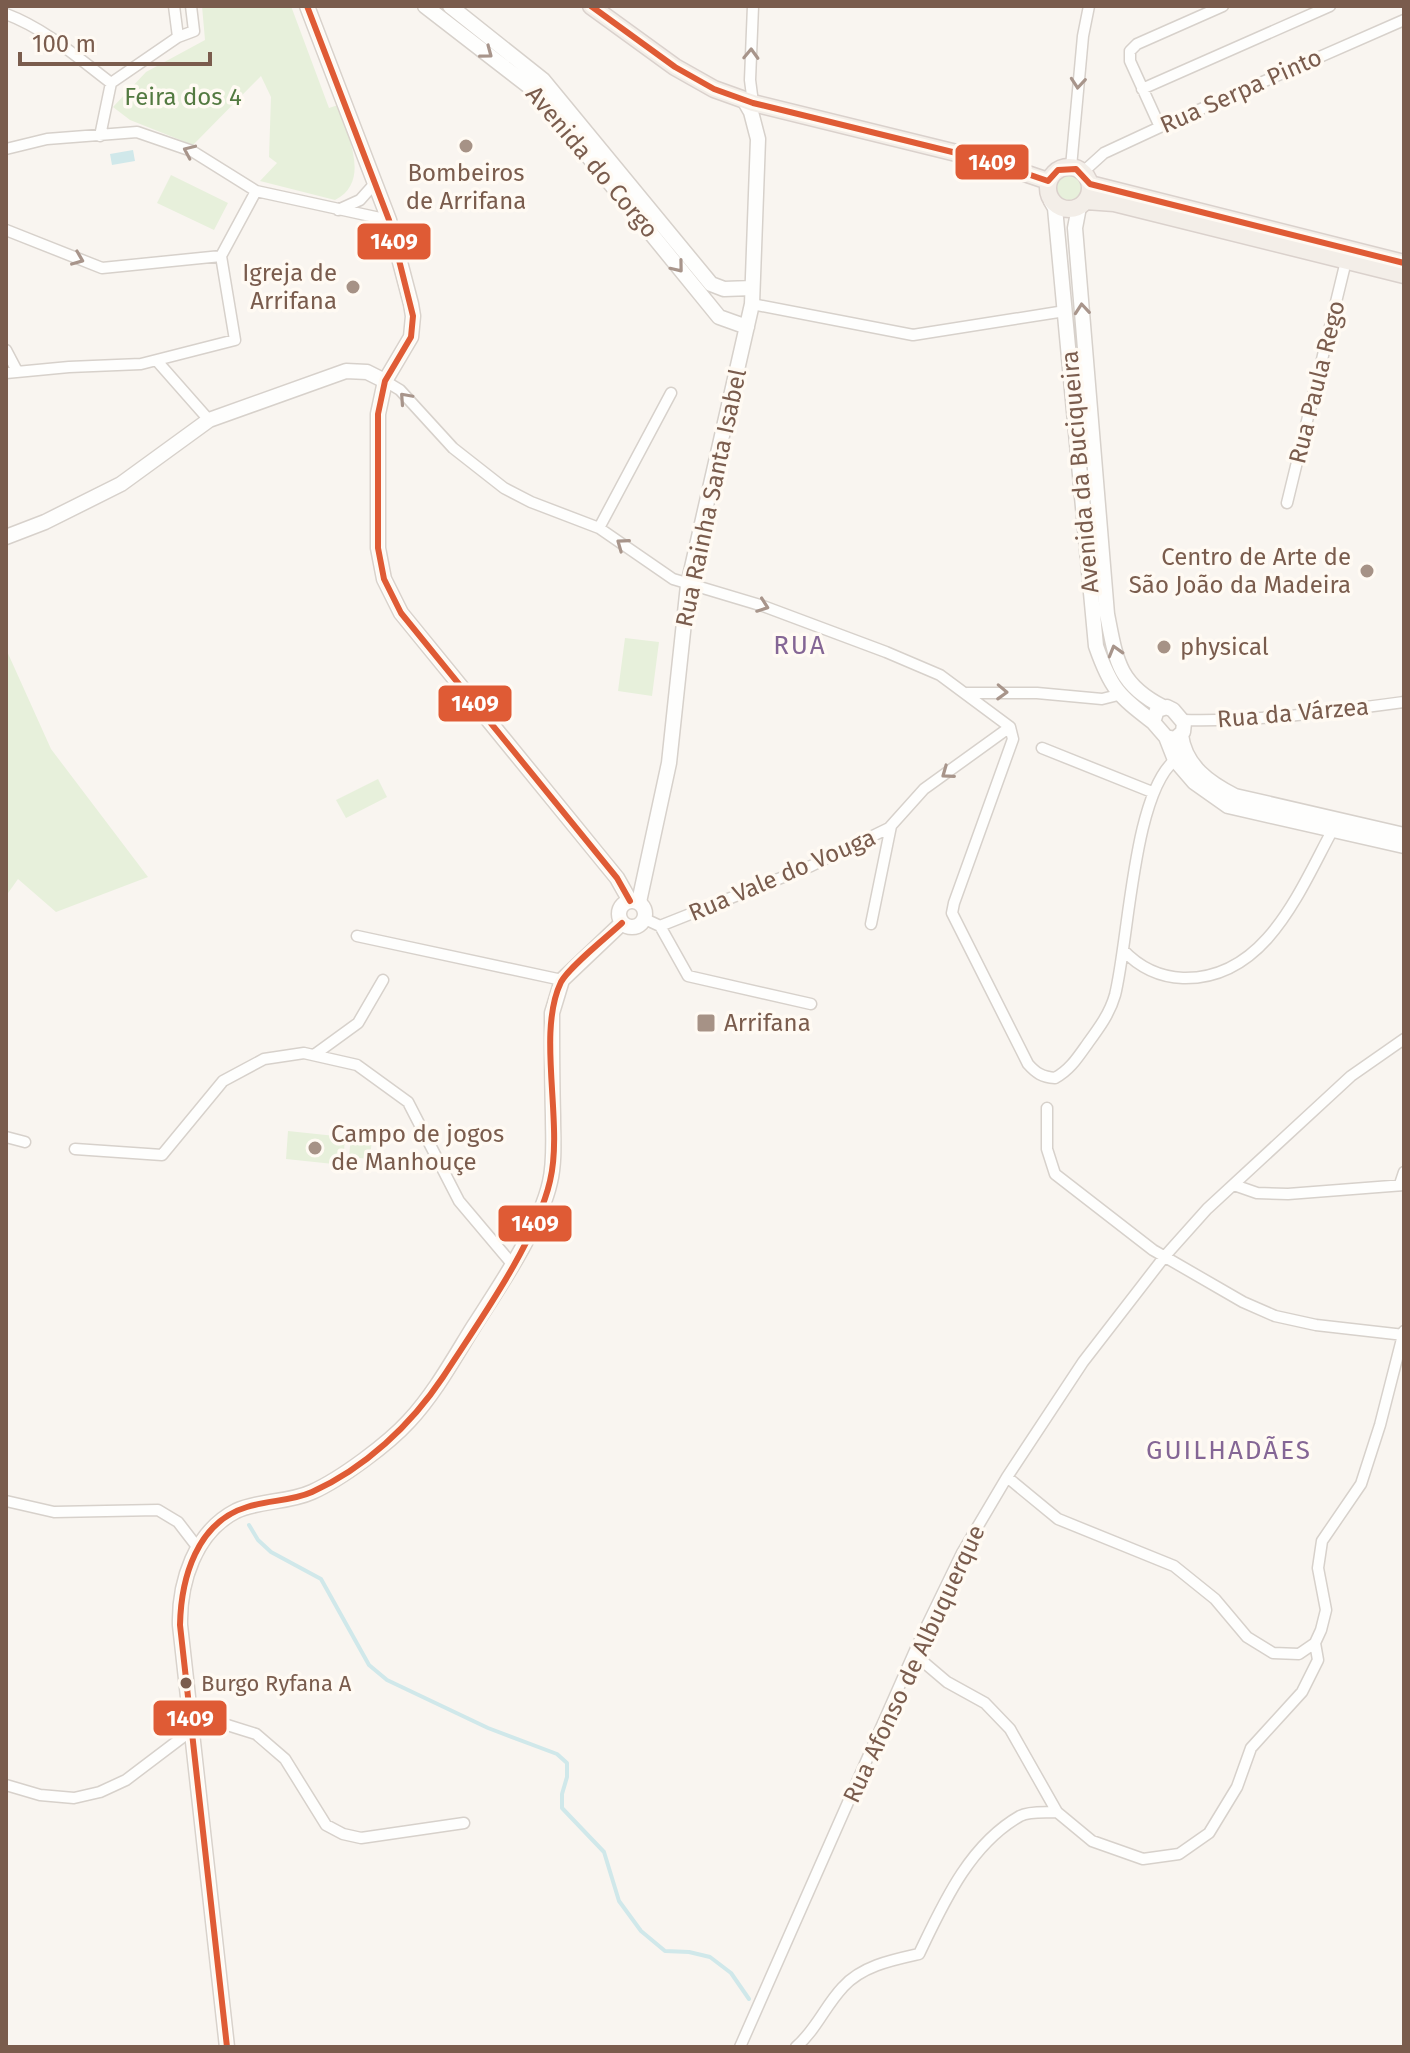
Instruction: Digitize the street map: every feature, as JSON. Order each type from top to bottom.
[{"type":"main road","points":[[591,6],[675,67],[714,89],[779,109],[989,161],[1048,181]]},
{"type":"main road","points":[[1082,186],[1064,209],[1051,201],[1048,195],[1048,181],[1057,170],[1114,203],[1404,275]]},
{"type":"main road","points":[[1082,186],[1404,263]]},
{"type":"street","points":[[174,6],[178,37]]},
{"type":"street","points":[[100,136],[111,83],[178,37],[194,31],[191,6]]},
{"type":"street","points":[[307,6],[376,182],[411,304],[413,326],[405,350],[385,381],[378,414],[378,548],[384,579],[401,613],[634,902],[645,911],[645,919],[635,928],[622,923]]},
{"type":"street","name":"Avenida do Corgo","points":[[425,6],[535,91],[719,317],[747,327]]},
{"type":"street","name":"Avenida do Corgo","points":[[450,6],[543,80],[711,284],[724,289],[752,288]]},
{"type":"street","points":[[749,101],[753,6]]},
{"type":"street","points":[[1082,186],[1083,36],[1089,6]]},
{"type":"street","points":[[1160,127],[1130,61],[1130,51],[1137,44],[1223,6]]},
{"type":"street","points":[[1142,89],[1330,6]]},
{"type":"street","points":[[6,14],[26,22],[61,44],[111,83]]},
{"type":"street","name":"Rua Serpa Pinto","points":[[1082,186],[1104,153],[1404,20]]},
{"type":"street","name":"Rua Rainha Santa Isabel","points":[[634,902],[669,763],[688,585],[752,304],[758,139],[749,101]]},
{"type":"street","points":[[758,139],[764,122],[779,109]]},
{"type":"street","points":[[6,149],[47,139],[137,132],[192,151],[256,191],[389,220]]},
{"type":"street","points":[[337,210],[360,200],[376,182]]},
{"type":"street","name":"Avenida da Buciqueira","points":[[1082,186],[1075,228],[1107,614],[1123,674],[1140,695],[1163,707]]},
{"type":"street","points":[[6,350],[12,372],[141,364],[235,340],[221,256],[256,191]]},
{"type":"street","name":"Avenida da Buciqueira","points":[[1051,201],[1055,208],[1096,646],[1118,695],[1153,722]]},
{"type":"street","points":[[6,230],[102,268],[221,256]]},
{"type":"street","name":"Rua Paula Rego","points":[[1287,503],[1346,261]]},
{"type":"street","points":[[752,304],[913,335],[1065,311]]},
{"type":"street","points":[[157,361],[209,420]]},
{"type":"street","points":[[6,537],[45,522],[121,484],[209,420],[322,377],[346,371],[375,374],[400,390],[453,448],[504,488],[531,502],[599,528],[664,574],[688,585],[744,599],[940,675],[1010,727],[1013,739],[952,913],[1028,1064],[1035,1073],[1049,1077],[1055,1078],[1073,1065],[1101,1025],[1115,995],[1147,808],[1152,792],[1175,760]]},
{"type":"street","points":[[599,528],[671,393]]},
{"type":"street","points":[[967,693],[988,691],[1102,699],[1118,695]]},
{"type":"street","name":"Rua da Várzea","points":[[1182,720],[1281,717],[1404,702]]},
{"type":"street","points":[[1173,736],[1184,729],[1182,720],[1173,710],[1163,707],[1155,713],[1153,722],[1173,736],[1191,763],[1218,788],[1235,796],[1404,846]]},
{"type":"street","name":"Rua Vale do Vouga","points":[[660,926],[811,866],[891,826],[924,789],[1010,727]]},
{"type":"street","points":[[1173,736],[1175,760],[1194,782],[1228,806],[1404,835]]},
{"type":"street","points":[[1042,748],[1152,792]]},
{"type":"street","points":[[1123,950],[1145,968],[1176,978],[1194,978],[1230,969],[1252,955],[1273,932],[1298,895],[1333,825]]},
{"type":"street","points":[[871,924],[891,826]]},
{"type":"street","points":[[622,923],[619,910],[634,902]]},
{"type":"street","points":[[645,919],[660,926],[688,976],[811,1004]]},
{"type":"street","points":[[227,2047],[180,1601],[187,1572],[198,1548],[213,1528],[236,1511],[310,1493],[327,1484],[398,1432],[440,1381],[513,1265],[545,1199],[552,1173],[552,1013],[562,980],[622,923]]},
{"type":"street","points":[[357,936],[562,980]]},
{"type":"street","points":[[314,1055],[358,1023],[383,980]]},
{"type":"street","name":"Rua Afonso de Albuquerque","points":[[740,2047],[914,1654],[962,1553],[1007,1477],[1083,1362],[1165,1256],[1207,1209],[1351,1076],[1404,1039]]},
{"type":"street","points":[[75,1149],[162,1155],[223,1081],[264,1059],[304,1053],[357,1065],[408,1102],[459,1201],[513,1265]]},
{"type":"street","points":[[914,1654],[947,1682],[985,1703],[1010,1729],[1057,1812],[1092,1841],[1143,1859],[1179,1854],[1209,1833],[1237,1787],[1251,1748],[1302,1692],[1318,1660],[1315,1643],[1326,1610],[1318,1568],[1322,1541],[1361,1484],[1404,1333],[1316,1325],[1275,1316],[1243,1302],[1165,1256],[1055,1174],[1047,1149],[1047,1108]]},
{"type":"street","points":[[6,1137],[25,1142]]},
{"type":"street","points":[[1234,1185],[1257,1193],[1288,1194],[1402,1185],[1404,1172]]},
{"type":"street","points":[[1007,1477],[1058,1519],[1174,1566],[1215,1599],[1247,1637],[1273,1653],[1299,1654],[1315,1643]]},
{"type":"street","points":[[6,1501],[54,1512],[158,1510],[178,1522],[198,1548]]},
{"type":"street","points":[[6,1785],[40,1795],[74,1798],[100,1792],[126,1780],[192,1730],[224,1724],[256,1734],[285,1759],[326,1825],[343,1834],[361,1838],[464,1823]]},
{"type":"street","points":[[796,2047],[808,2037],[844,1986],[868,1968],[919,1954],[952,1885],[990,1839],[1022,1815],[1057,1812]]},
{"type":"green space","name":"Feira dos 4","points":[[202,6],[291,6],[329,108],[338,105],[351,143],[355,170],[346,192],[335,200],[260,181],[277,163],[269,157],[271,97],[261,76],[193,145],[130,120],[113,107],[146,72],[205,40]]},
{"type":"green space","points":[[1069,172],[1079,176],[1083,186],[1079,196],[1069,200],[1059,196],[1055,186],[1059,176]]},
{"type":"green space","points":[[171,175],[228,203],[214,230],[157,203]]},
{"type":"green space","points":[[625,638],[659,642],[652,696],[618,691]]},
{"type":"green space","points":[[6,649],[51,749],[148,877],[56,912],[18,879],[6,896]]},
{"type":"green space","points":[[378,779],[387,797],[346,818],[336,800]]},
{"type":"green space","name":"Campo de jogos de Manhouçe","points":[[288,1131],[345,1137],[343,1165],[286,1159]]},
{"type":"green space","points":[[351,1135],[372,1138],[370,1159],[349,1157]]},
{"type":"water","points":[[133,150],[135,161],[112,165],[110,154]]},
{"type":"waterway","points":[[249,1525],[258,1540],[271,1552],[321,1579],[369,1665],[387,1680],[488,1728],[557,1754],[567,1763],[562,1808],[604,1852],[619,1901],[641,1931],[665,1951],[710,1957],[731,1973],[749,1999]]},
{"type":"transit line","name":"1409","points":[[307,6],[389,220],[413,316],[411,337],[385,381],[378,414],[378,548],[384,579],[401,613],[617,878],[630,901]]},
{"type":"transit line","name":"1409","points":[[591,6],[675,67],[714,89],[753,103],[989,161],[1048,181],[1058,170],[1076,169],[1090,184],[1404,263]]},
{"type":"transit line","name":"1409","points":[[227,2047],[180,1625],[188,1571],[204,1539],[230,1514],[312,1492],[350,1471],[401,1428],[443,1377],[519,1256],[543,1205],[553,1158],[551,1027],[561,982],[580,960],[622,923]]},
{"type":"place","name":"Bombeiros de Arrifana","points":[[466,146]]},
{"type":"place","name":"Igreja de Arrifana","points":[[353,287]]},
{"type":"place","name":"Centro de Arte de São João da Madeira","points":[[1367,571]]},
{"type":"place","name":"physical","points":[[1164,647]]},
{"type":"place","name":"Arrifana","points":[[706,1023]]},
{"type":"place","name":"Campo de jogos de Manhouçe","points":[[315,1148]]},
{"type":"place","name":"Burgo Ryfana A","points":[[186,1683]]},
{"type":"district","name":"RUA","points":[[800,645]]},
{"type":"district","name":"GUILHADÃES","points":[[1229,1450]]}]
